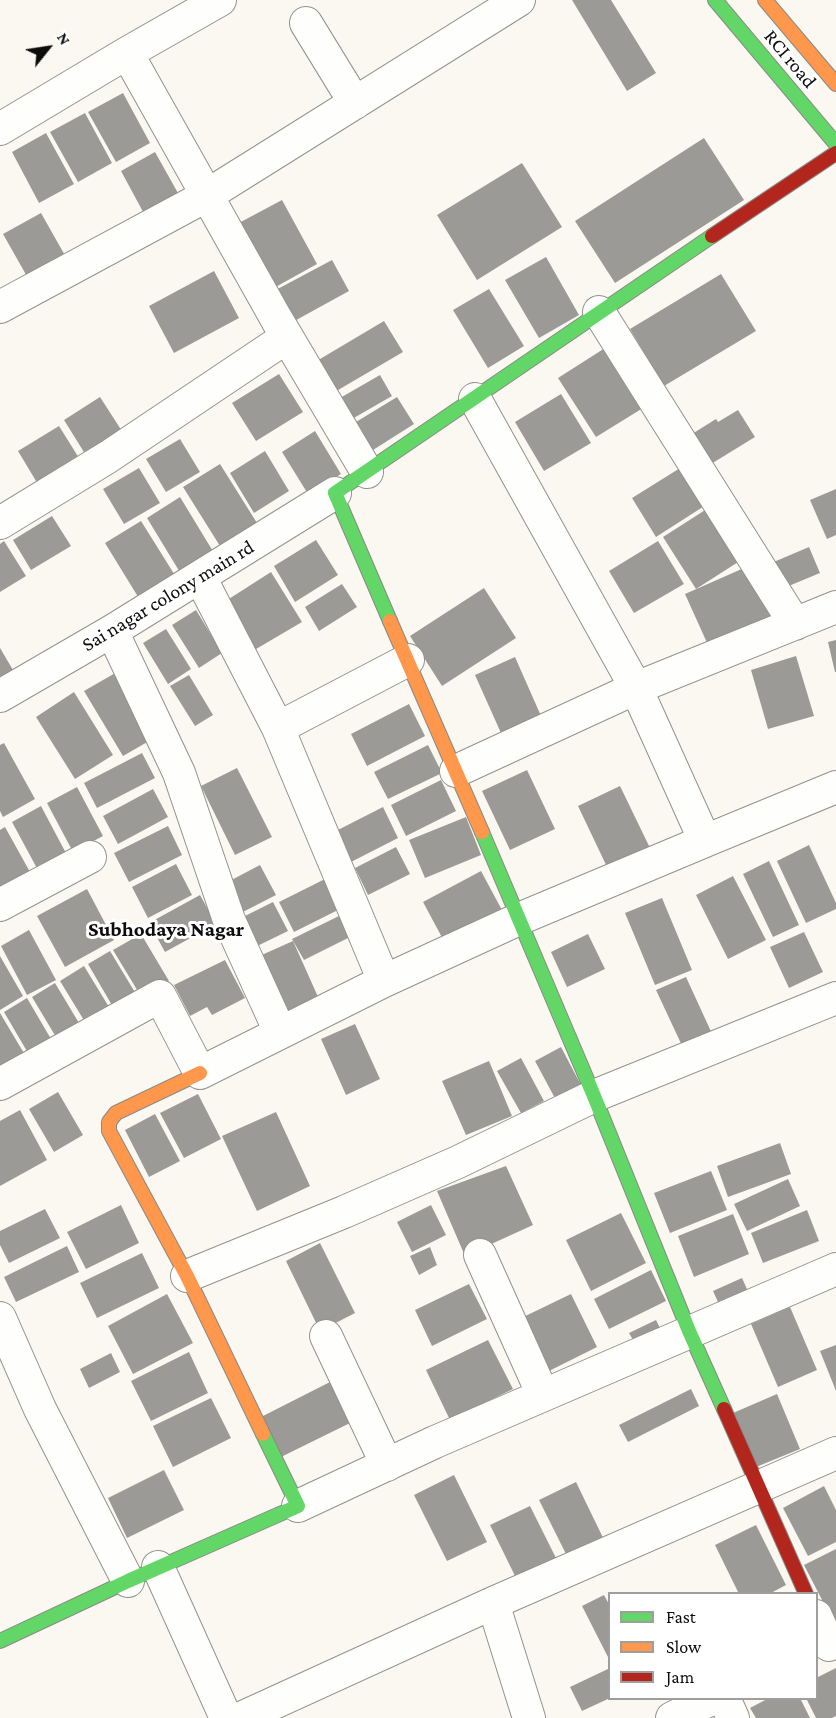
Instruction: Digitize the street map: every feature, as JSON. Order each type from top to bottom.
[{"type":"street","points":[[0,129],[220,0]]},
{"type":"street","points":[[0,307],[207,196],[519,0]]},
{"type":"street","name":"RCI road","points":[[715,0],[836,144]]},
{"type":"street","name":"RCI road","points":[[765,0],[836,84]]},
{"type":"street","points":[[306,23],[355,103]]},
{"type":"street","points":[[127,53],[287,337],[368,472]]},
{"type":"street","points":[[806,1592],[689,1331],[594,1096],[335,493],[836,153]]},
{"type":"street","points":[[599,312],[795,624]]},
{"type":"street","points":[[0,523],[108,457],[287,337]]},
{"type":"street","points":[[475,399],[636,688],[705,841]]},
{"type":"street","name":"Sai nagar colony main rd","points":[[0,696],[112,631],[335,493]]},
{"type":"street","points":[[200,577],[278,728],[384,981]]},
{"type":"street","points":[[456,771],[636,688],[836,607]]},
{"type":"street","points":[[112,631],[179,772],[229,920],[279,1032]]},
{"type":"street","points":[[278,728],[408,660]]},
{"type":"street","points":[[298,1506],[187,1276],[109,1131],[109,1122],[116,1113],[200,1074],[279,1032],[384,981],[519,919],[836,787]]},
{"type":"street","points":[[0,905],[90,857]]},
{"type":"street","points":[[0,1084],[160,996],[200,1074]]},
{"type":"street","points":[[187,1276],[344,1212],[458,1162],[594,1096],[836,998]]},
{"type":"street","points":[[480,1255],[543,1395]]},
{"type":"street","points":[[0,1641],[158,1567],[543,1395],[836,1269]]},
{"type":"street","points":[[0,1318],[40,1409],[128,1581]]},
{"type":"street","points":[[326,1336],[387,1465]]},
{"type":"street","points":[[241,1718],[493,1603],[836,1453]]},
{"type":"street","points":[[158,1567],[226,1718]]},
{"type":"street","points":[[493,1603],[529,1718]]},
{"type":"street","points":[[818,1621],[827,1646]]},
{"type":"street","points":[[672,1718],[710,1700]]},
{"type":"street","points":[[725,1700],[733,1718]]},
{"type":"building","points":[[572,0],[611,0],[656,73],[627,91]]},
{"type":"building","points":[[123,93],[150,143],[116,162],[88,112]]},
{"type":"building","points":[[85,113],[112,163],[78,182],[50,132]]},
{"type":"building","points":[[46,133],[74,184],[39,203],[12,152]]},
{"type":"building","points":[[704,138],[744,200],[615,283],[575,221]]},
{"type":"building","points":[[155,152],[183,202],[148,221],[121,171]]},
{"type":"building","points":[[522,163],[562,227],[477,280],[437,215]]},
{"type":"building","points":[[282,200],[317,264],[272,289],[237,224]]},
{"type":"building","points":[[41,213],[71,266],[33,287],[3,234]]},
{"type":"building","points":[[546,257],[579,315],[539,338],[505,280]]},
{"type":"building","points":[[332,260],[349,291],[289,324],[272,292]]},
{"type":"building","points":[[214,271],[239,318],[174,353],[149,306]]},
{"type":"building","points":[[721,274],[756,331],[664,386],[630,329]]},
{"type":"building","points":[[489,289],[524,346],[488,368],[453,310]]},
{"type":"building","points":[[384,321],[403,352],[333,393],[315,362]]},
{"type":"building","points":[[605,348],[643,408],[596,437],[558,378]]},
{"type":"building","points":[[279,374],[303,412],[256,441],[232,403]]},
{"type":"building","points":[[380,375],[392,396],[352,419],[340,398]]},
{"type":"building","points":[[561,394],[591,443],[544,471],[515,422]]},
{"type":"building","points":[[100,397],[129,442],[92,465],[64,420]]},
{"type":"building","points":[[397,397],[414,424],[373,450],[356,422]]},
{"type":"building","points":[[738,410],[755,437],[711,464],[692,434],[716,419],[718,422]]},
{"type":"building","points":[[59,426],[84,466],[42,491],[18,451]]},
{"type":"building","points":[[315,431],[341,474],[308,494],[282,452]]},
{"type":"building","points":[[180,439],[200,472],[166,492],[146,459]]},
{"type":"building","points":[[265,451],[289,491],[254,513],[230,473]]},
{"type":"building","points":[[220,464],[257,523],[220,546],[183,487]]},
{"type":"building","points":[[685,465],[709,503],[656,537],[632,498]]},
{"type":"building","points":[[139,468],[160,503],[124,524],[103,489]]},
{"type":"building","points":[[836,489],[836,535],[827,539],[810,500]]},
{"type":"building","points":[[180,497],[214,553],[181,574],[147,518]]},
{"type":"building","points":[[713,505],[746,557],[696,589],[663,537]]},
{"type":"building","points":[[52,516],[71,546],[31,570],[13,540]]},
{"type":"building","points":[[141,521],[176,577],[140,600],[105,543]]},
{"type":"building","points":[[316,540],[338,575],[295,602],[274,566]]},
{"type":"building","points":[[4,541],[26,576],[0,592],[0,544]]},
{"type":"building","points":[[658,541],[684,584],[634,613],[609,571]]},
{"type":"building","points":[[809,547],[820,573],[779,590],[769,564]]},
{"type":"building","points":[[753,564],[780,625],[713,656],[685,594]]},
{"type":"building","points":[[271,572],[302,622],[251,652],[221,604]]},
{"type":"building","points":[[342,584],[357,607],[319,631],[305,607]]},
{"type":"building","points":[[484,588],[516,638],[442,686],[410,636]]},
{"type":"building","points":[[196,610],[222,653],[199,668],[172,625]]},
{"type":"building","points":[[166,629],[191,669],[168,684],[143,643]]},
{"type":"building","points":[[836,640],[836,672],[835,672],[828,642]]},
{"type":"building","points":[[0,648],[13,670],[0,677]]},
{"type":"building","points":[[796,656],[814,716],[768,729],[751,670]]},
{"type":"building","points":[[515,657],[545,725],[505,742],[475,675]]},
{"type":"building","points":[[117,672],[156,737],[123,756],[84,691]]},
{"type":"building","points":[[189,675],[213,715],[195,726],[170,686]]},
{"type":"building","points":[[74,692],[113,755],[75,779],[36,717]]},
{"type":"building","points":[[409,704],[425,736],[367,766],[351,734]]},
{"type":"building","points":[[4,743],[35,799],[3,817],[0,811],[0,745]]},
{"type":"building","points":[[428,745],[442,773],[388,799],[374,772]]},
{"type":"building","points":[[142,753],[155,778],[97,808],[84,783]]},
{"type":"building","points":[[237,768],[272,837],[235,855],[201,786]]},
{"type":"building","points":[[527,770],[555,829],[510,850],[482,791]]},
{"type":"building","points":[[441,780],[456,811],[406,836],[391,805]]},
{"type":"building","points":[[620,786],[650,848],[608,869],[578,806]]},
{"type":"building","points":[[77,787],[103,836],[73,852],[47,803]]},
{"type":"building","points":[[153,789],[168,817],[118,844],[103,816]]},
{"type":"building","points":[[41,806],[68,857],[39,872],[12,822]]},
{"type":"building","points":[[383,807],[398,838],[349,863],[334,832]]},
{"type":"building","points":[[466,817],[481,855],[425,878],[409,840]]},
{"type":"building","points":[[168,826],[182,855],[129,882],[114,853]]},
{"type":"building","points":[[5,827],[35,881],[0,891],[0,830]]},
{"type":"building","points":[[809,845],[836,903],[836,909],[806,923],[777,861]]},
{"type":"building","points":[[396,847],[410,874],[368,895],[355,868]]},
{"type":"building","points":[[769,861],[799,925],[773,937],[743,874]]},
{"type":"building","points":[[176,864],[192,895],[148,918],[132,887]]},
{"type":"building","points":[[260,865],[276,895],[235,916],[220,886]]},
{"type":"building","points":[[481,871],[503,912],[445,943],[423,902]]},
{"type":"building","points":[[733,876],[766,940],[728,959],[696,895]]},
{"type":"building","points":[[327,878],[342,908],[294,932],[279,902]]},
{"type":"building","points":[[87,889],[114,940],[65,967],[37,916]]},
{"type":"building","points":[[200,895],[216,924],[165,952],[149,923]]},
{"type":"building","points":[[662,898],[692,970],[655,985],[625,913]]},
{"type":"building","points":[[273,902],[288,931],[251,949],[237,920]]},
{"type":"building","points":[[339,916],[350,937],[304,960],[292,939]]},
{"type":"building","points":[[29,930],[56,980],[27,995],[1,946]]},
{"type":"building","points":[[804,932],[823,972],[789,988],[770,947]]},
{"type":"building","points":[[141,934],[169,981],[142,998],[113,950]]},
{"type":"building","points":[[588,934],[605,969],[567,987],[551,952]]},
{"type":"building","points":[[293,941],[323,1008],[285,1025],[255,958]]},
{"type":"building","points":[[110,951],[136,994],[113,1007],[88,964]]},
{"type":"building","points":[[0,956],[23,996],[0,1010]]},
{"type":"building","points":[[225,960],[245,998],[212,1015],[207,1007],[190,1016],[174,985]]},
{"type":"building","points":[[84,966],[109,1007],[85,1022],[60,981]]},
{"type":"building","points":[[686,977],[714,1038],[685,1052],[656,990]]},
{"type":"building","points":[[55,983],[79,1023],[56,1037],[32,997]]},
{"type":"building","points":[[27,998],[51,1039],[28,1053],[4,1012]]},
{"type":"building","points":[[0,1013],[28,1060],[0,1076]]},
{"type":"building","points":[[355,1024],[380,1079],[346,1095],[321,1039]]},
{"type":"building","points":[[561,1047],[583,1089],[557,1102],[535,1061]]},
{"type":"building","points":[[521,1058],[544,1101],[521,1113],[497,1071]]},
{"type":"building","points":[[489,1061],[512,1116],[466,1135],[442,1081]]},
{"type":"building","points":[[58,1092],[83,1135],[54,1152],[29,1109]]},
{"type":"building","points":[[198,1094],[221,1139],[184,1158],[160,1113]]},
{"type":"building","points":[[20,1110],[47,1160],[0,1186],[0,1121]]},
{"type":"building","points":[[276,1112],[310,1186],[257,1211],[222,1136]]},
{"type":"building","points":[[155,1114],[180,1161],[149,1177],[125,1130]]},
{"type":"building","points":[[780,1143],[791,1174],[728,1197],[717,1166]]},
{"type":"building","points":[[506,1166],[533,1225],[465,1256],[437,1191]]},
{"type":"building","points":[[711,1171],[727,1210],[670,1233],[654,1193]]},
{"type":"building","points":[[788,1179],[800,1206],[747,1231],[734,1204]]},
{"type":"building","points":[[121,1205],[139,1243],[86,1269],[67,1232]]},
{"type":"building","points":[[431,1205],[446,1235],[412,1252],[397,1222]]},
{"type":"building","points":[[45,1209],[60,1238],[9,1263],[0,1245],[0,1231]]},
{"type":"building","points":[[807,1210],[819,1241],[763,1263],[751,1233]]},
{"type":"building","points":[[621,1213],[646,1263],[591,1291],[566,1240]]},
{"type":"building","points":[[733,1214],[749,1254],[694,1277],[678,1236]]},
{"type":"building","points":[[320,1243],[355,1313],[320,1331],[286,1261]]},
{"type":"building","points":[[67,1246],[79,1272],[16,1302],[4,1277]]},
{"type":"building","points":[[430,1247],[437,1265],[419,1275],[410,1256]]},
{"type":"building","points":[[142,1253],[159,1288],[97,1318],[80,1283]]},
{"type":"building","points":[[651,1270],[666,1301],[609,1329],[594,1299]]},
{"type":"building","points":[[742,1278],[751,1298],[722,1311],[713,1291]]},
{"type":"building","points":[[469,1284],[487,1319],[432,1346],[415,1310]]},
{"type":"building","points":[[167,1294],[193,1343],[133,1374],[108,1326]]},
{"type":"building","points":[[571,1294],[597,1347],[541,1375],[515,1321]]},
{"type":"building","points":[[790,1307],[817,1370],[778,1387],[751,1324]]},
{"type":"building","points":[[656,1320],[662,1332],[636,1345],[629,1333]]},
{"type":"building","points":[[488,1340],[513,1389],[450,1420],[426,1370]]},
{"type":"building","points":[[836,1345],[836,1391],[820,1351]]},
{"type":"building","points":[[189,1352],[208,1393],[151,1421],[131,1381]]},
{"type":"building","points":[[111,1353],[120,1372],[89,1388],[80,1369]]},
{"type":"building","points":[[330,1382],[350,1423],[281,1457],[261,1417]]},
{"type":"building","points":[[691,1389],[699,1406],[628,1442],[619,1425]]},
{"type":"building","points":[[777,1394],[800,1449],[756,1467],[733,1413]]},
{"type":"building","points":[[211,1398],[231,1438],[173,1467],[153,1426]]},
{"type":"building","points":[[164,1470],[184,1510],[127,1538],[108,1498]]},
{"type":"building","points":[[454,1475],[487,1542],[447,1561],[414,1495]]},
{"type":"building","points":[[576,1482],[607,1546],[571,1564],[539,1500]]},
{"type":"building","points":[[824,1486],[836,1510],[836,1542],[808,1556],[783,1508]]},
{"type":"building","points":[[530,1506],[559,1564],[519,1584],[490,1525]]},
{"type":"building","points":[[756,1525],[786,1585],[773,1592],[738,1592],[715,1545]]},
{"type":"building","points":[[836,1549],[836,1627],[818,1592],[804,1565]]},
{"type":"building","points":[[604,1595],[608,1602],[608,1657],[582,1606]]},
{"type":"building","points":[[836,1668],[836,1716],[832,1718],[816,1718],[807,1700],[818,1700],[818,1677]]},
{"type":"building","points":[[608,1669],[608,1699],[582,1711],[570,1687]]},
{"type":"building","points":[[765,1700],[801,1700],[810,1718],[756,1718],[750,1708]]},
{"type":"traffic: fast","points":[[715,0],[836,144]]},
{"type":"traffic: fast","points":[[390,621],[335,493],[712,236]]},
{"type":"traffic: fast","points":[[482,832],[594,1096],[689,1331],[724,1409]]},
{"type":"traffic: fast","points":[[0,1641],[128,1581],[298,1506],[263,1434]]},
{"type":"traffic: slow","points":[[765,0],[836,84]]},
{"type":"traffic: slow","points":[[390,621],[482,832]]},
{"type":"traffic: slow","points":[[200,1073],[116,1113],[109,1122],[109,1131],[187,1276],[263,1434]]},
{"type":"traffic: jam","points":[[712,236],[836,153]]},
{"type":"traffic: jam","points":[[724,1409],[805,1592]]},
{"type":"district","name":"Subhodaya Nagar","points":[[166,930]]}]
